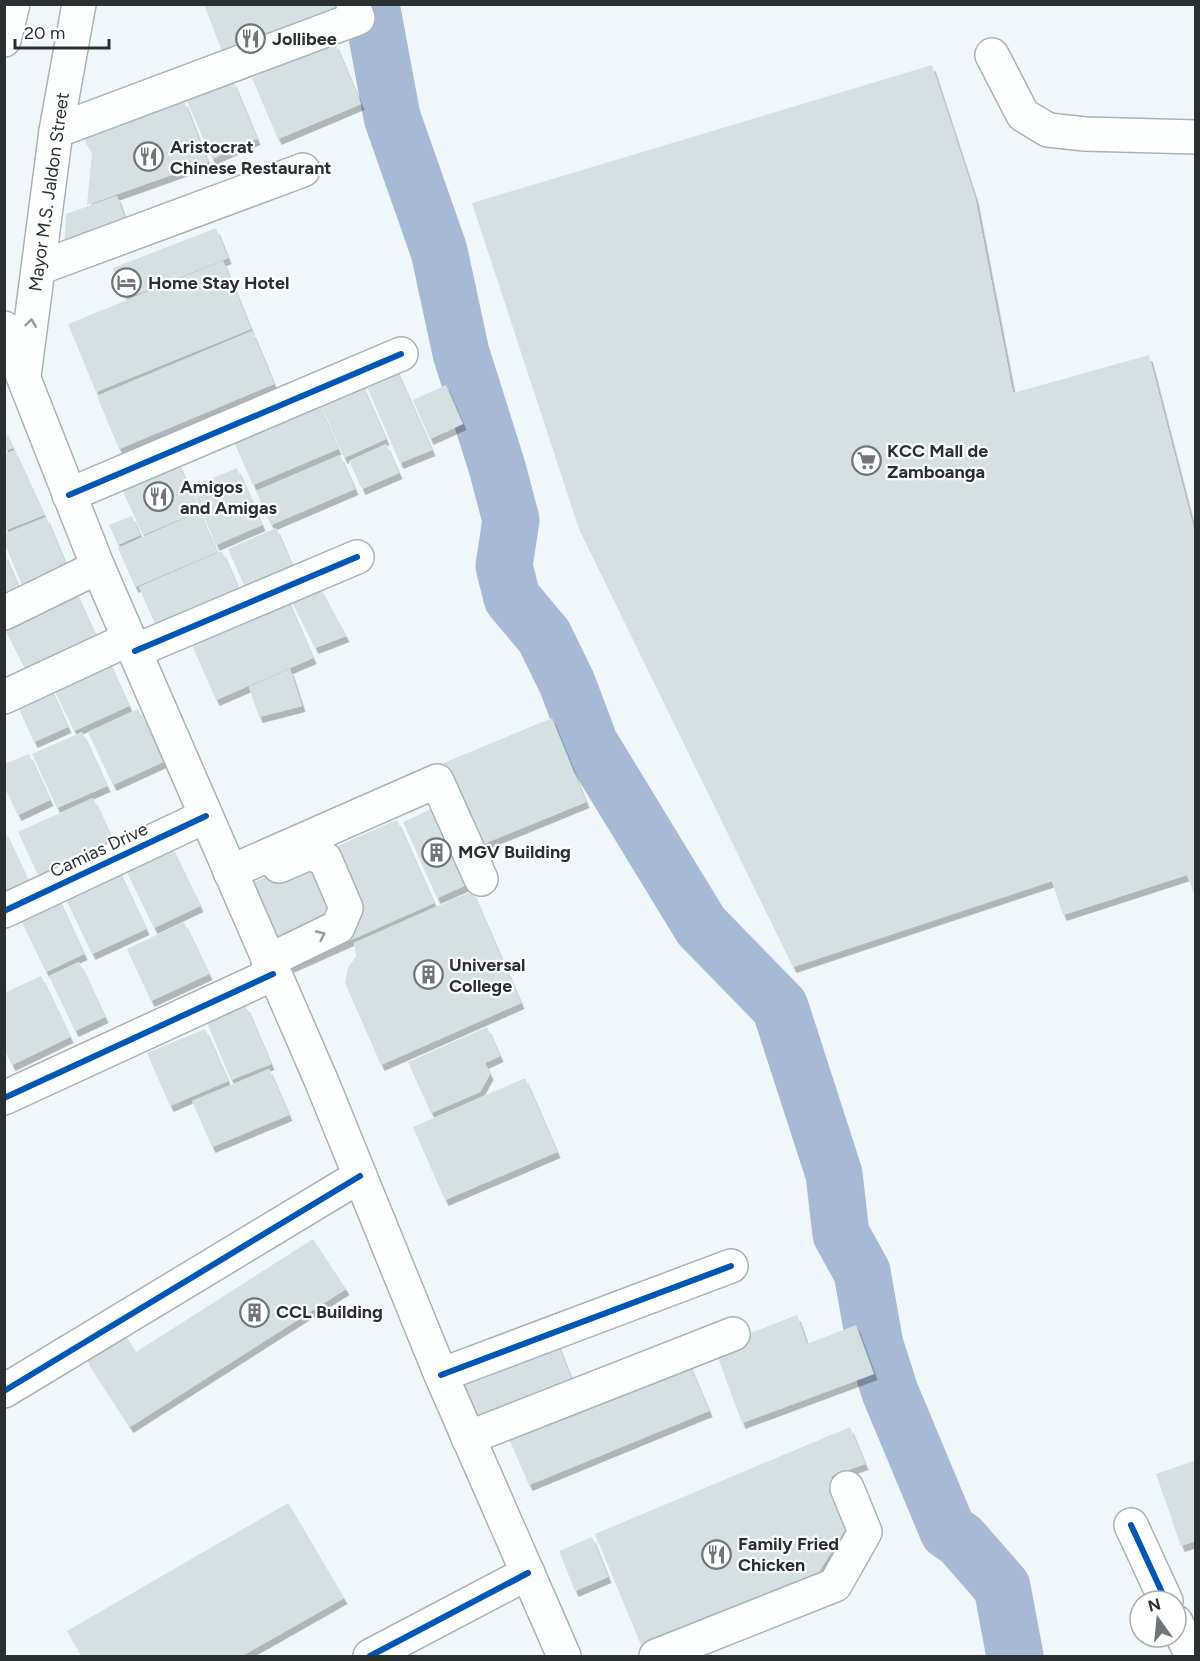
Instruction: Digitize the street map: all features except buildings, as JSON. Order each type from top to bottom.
[{"type":"street","points":[[4,40],[13,4]]},
{"type":"street","name":"Mayor M.S. Jaldon Street","points":[[24,381],[56,131],[79,4]]},
{"type":"street","points":[[69,57],[93,4]]},
{"type":"street","points":[[56,131],[358,18],[353,4]]},
{"type":"street","points":[[992,55],[1023,116],[1048,130],[1085,134],[1196,137]]},
{"type":"street","points":[[39,268],[303,170]]},
{"type":"street","name":"Mayor M.S. Jaldon Street","points":[[4,328],[98,567],[321,1080],[441,1375],[564,1656]]},
{"type":"street","points":[[69,495],[401,354]]},
{"type":"street","points":[[4,697],[357,557]]},
{"type":"street","points":[[4,613],[98,567]]},
{"type":"street","points":[[233,878],[437,781],[481,879]]},
{"type":"street","name":"Camias Drive","points":[[4,911],[206,816]]},
{"type":"street","points":[[4,1098],[271,967],[338,927],[346,908],[326,859],[309,853],[233,878]]},
{"type":"street","points":[[4,1391],[360,1176]]},
{"type":"street","points":[[441,1375],[731,1266]]},
{"type":"street","points":[[468,1438],[733,1334]]},
{"type":"street","points":[[656,1656],[835,1585],[865,1532],[847,1488]]},
{"type":"street","points":[[1131,1525],[1160,1589]]},
{"type":"street","points":[[370,1656],[528,1573]]},
{"type":"waterway","points":[[371,4],[392,117],[439,251],[461,353],[511,520],[504,566],[512,598],[544,636],[567,683],[590,744],[701,926],[780,1007],[834,1174],[841,1234],[862,1272],[875,1345],[890,1392],[948,1531],[961,1540],[1002,1587],[1015,1656]]},
{"type":"cycle path","points":[[69,495],[401,354]]},
{"type":"cycle path","points":[[135,651],[357,557]]},
{"type":"cycle path","points":[[4,911],[206,816]]},
{"type":"cycle path","points":[[4,1098],[273,974]]},
{"type":"cycle path","points":[[4,1391],[360,1176]]},
{"type":"cycle path","points":[[441,1375],[731,1266]]},
{"type":"cycle path","points":[[1131,1525],[1160,1589]]},
{"type":"cycle path","points":[[370,1656],[528,1573]]},
{"type":"place","name":"Jollibee","points":[[251,39]]},
{"type":"place","name":"Aristocrat Chinese Restaurant","points":[[149,157]]},
{"type":"place","name":"Home Stay Hotel","points":[[127,283]]},
{"type":"place","name":"KCC Mall de Zamboanga","points":[[866,461]]},
{"type":"place","name":"Amigos and Amigas","points":[[159,497]]},
{"type":"place","name":"MGV Building","points":[[437,852]]},
{"type":"place","name":"Universal College","points":[[428,975]]},
{"type":"place","name":"CCL Building","points":[[255,1312]]},
{"type":"place","name":"Family Fried Chicken","points":[[717,1554]]}]
